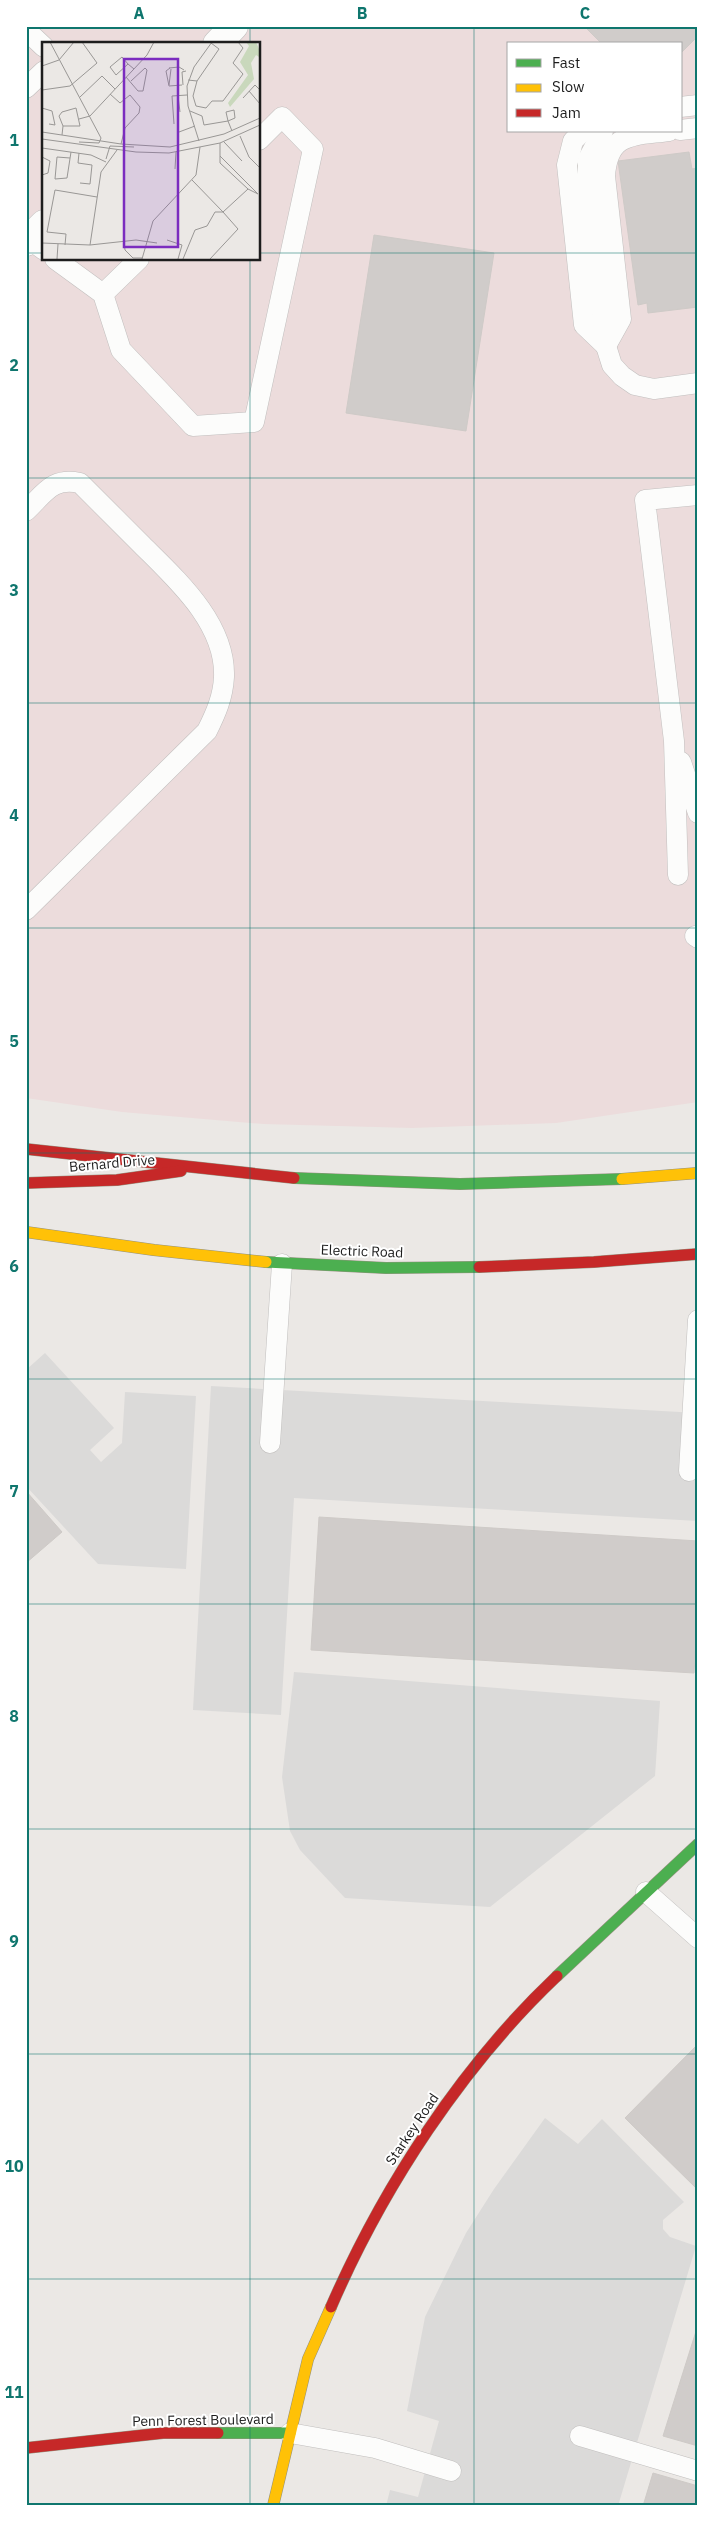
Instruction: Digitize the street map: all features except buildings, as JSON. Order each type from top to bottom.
[{"type":"main road","points":[[26,1149],[199,1168],[408,1183],[517,1184],[625,1180],[698,1173]]},
{"type":"main road","name":"Bernard Drive","points":[[26,1183],[117,1180],[199,1168]]},
{"type":"main road","name":"Electric Road","points":[[26,1232],[160,1252],[282,1264],[443,1269],[610,1262],[698,1254]]},
{"type":"main road","name":"Starkey Road","points":[[273,2506],[308,2359],[346,2272],[406,2166],[455,2092],[529,2003],[698,1844]]},
{"type":"main road","name":"Penn Forest Boulevard","points":[[26,2448],[163,2433],[290,2433]]},
{"type":"street","points":[[219,42],[234,26]]},
{"type":"lane","points":[[26,30],[42,45]]},
{"type":"lane","points":[[26,88],[42,73]]},
{"type":"lane","points":[[682,107],[698,105]]},
{"type":"lane","points":[[56,260],[103,294],[121,350],[193,426],[254,422],[313,149],[282,116],[260,139]]},
{"type":"lane","points":[[682,130],[698,128]]},
{"type":"lane","points":[[581,132],[573,141],[567,165],[584,325],[606,346]]},
{"type":"lane","points":[[602,132],[588,159],[588,183],[606,346],[612,365],[622,376],[636,385],[654,389],[698,382]]},
{"type":"lane","points":[[606,346],[622,319],[605,176],[606,163],[610,150],[619,141],[630,136],[661,132]]},
{"type":"lane","points":[[103,294],[138,260]]},
{"type":"lane","points":[[26,511],[52,486],[66,480],[80,483],[188,590],[205,614],[219,648],[224,675],[220,705],[207,731],[26,910]]},
{"type":"lane","points":[[678,875],[674,741],[645,500],[698,495]]},
{"type":"lane","points":[[674,741],[698,812]]},
{"type":"lane","points":[[270,1443],[282,1264]]},
{"type":"lane","points":[[690,1471],[698,1320]]},
{"type":"lane","points":[[646,1892],[698,1938]]},
{"type":"lane","points":[[290,2433],[375,2448],[451,2471]]},
{"type":"lane","points":[[580,2436],[698,2471]]},
{"type":"shaded area","points":[[26,26],[698,26],[698,1102],[556,1123],[412,1128],[263,1124],[122,1112],[26,1098]]},
{"type":"shaded area","points":[[45,1353],[114,1428],[90,1450],[101,1462],[122,1443],[125,1392],[196,1396],[186,1569],[98,1564],[26,1486],[26,1370]]},
{"type":"shaded area","points":[[211,1386],[698,1413],[698,1521],[294,1498],[281,1715],[193,1710]]},
{"type":"shaded area","points":[[294,1672],[660,1701],[655,1776],[490,1907],[345,1898],[300,1850],[290,1831],[282,1777]]},
{"type":"shaded area","points":[[545,2118],[578,2144],[602,2119],[684,2202],[663,2220],[663,2229],[670,2237],[696,2246],[618,2506],[386,2506],[390,2490],[418,2497],[439,2421],[407,2411],[425,2317],[466,2233],[494,2189]]},
{"type":"traffic: fast","points":[[294,1178],[460,1184],[622,1179]]},
{"type":"traffic: fast","points":[[266,1262],[386,1268],[479,1267]]},
{"type":"traffic: fast","points":[[557,1976],[698,1844]]},
{"type":"traffic: fast","points":[[218,2433],[290,2433]]},
{"type":"traffic: slow","points":[[622,1179],[698,1173]]},
{"type":"traffic: slow","points":[[26,1232],[154,1250],[266,1262]]},
{"type":"traffic: slow","points":[[273,2506],[308,2359],[331,2307]]},
{"type":"traffic: jam","points":[[26,1149],[294,1178]]},
{"type":"traffic: jam","points":[[26,1183],[117,1180],[181,1171]]},
{"type":"traffic: jam","points":[[479,1267],[594,1262],[698,1254]]},
{"type":"traffic: jam","points":[[331,2307],[375,2217],[400,2173],[428,2130],[489,2049],[522,2011],[557,1976]]},
{"type":"traffic: jam","points":[[26,2448],[163,2433],[218,2433]]}]
